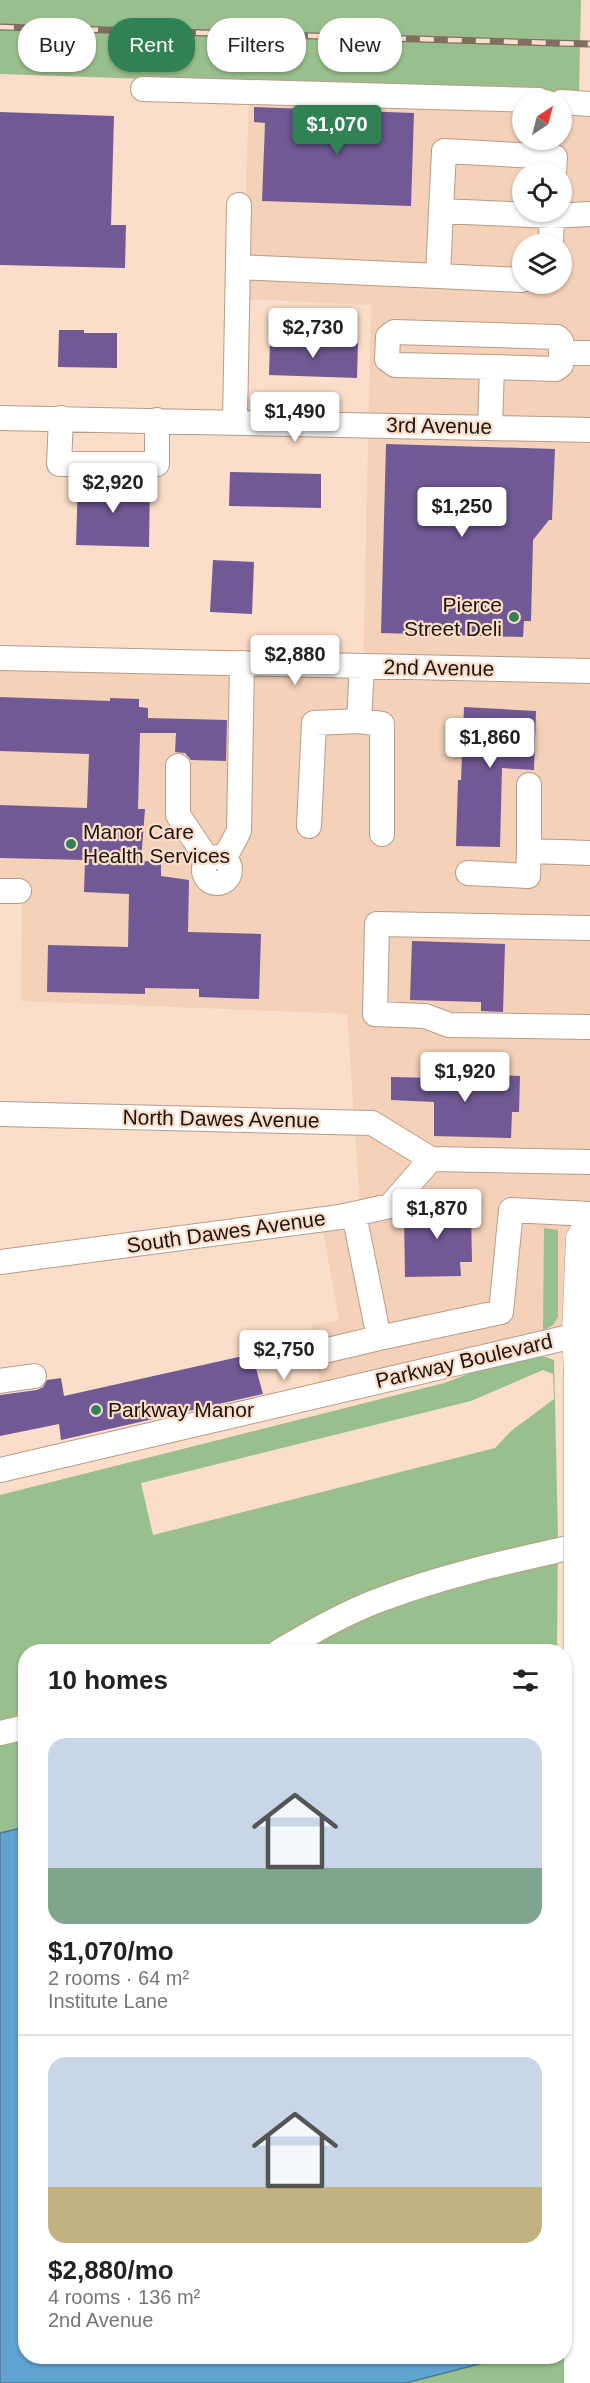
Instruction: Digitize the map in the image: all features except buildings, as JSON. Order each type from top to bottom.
[{"type":"main road","points":[[580,2383],[580,1371],[578,1335],[582,1239],[590,1225]]},
{"type":"street","points":[[143,89],[512,99]]},
{"type":"street","points":[[572,103],[590,104]]},
{"type":"street","points":[[438,276],[444,152],[555,157],[555,162]]},
{"type":"street","points":[[235,421],[239,205]]},
{"type":"street","points":[[441,211],[512,213]]},
{"type":"street","points":[[572,214],[590,214]]},
{"type":"street","points":[[238,267],[512,280]]},
{"type":"street","points":[[394,332],[557,337],[561,341],[561,365],[556,369],[492,367],[395,365],[387,358],[388,337],[394,332]]},
{"type":"street","points":[[561,353],[590,353]]},
{"type":"street","points":[[490,427],[492,367]]},
{"type":"street","name":"3rd Avenue","points":[[0,418],[590,430]]},
{"type":"street","points":[[61,418],[59,464],[157,464],[157,420]]},
{"type":"street","name":"2nd Avenue","points":[[0,658],[590,671]]},
{"type":"street","points":[[178,766],[178,815],[216,860],[239,831],[242,663]]},
{"type":"street","points":[[360,721],[362,666]]},
{"type":"street","points":[[309,826],[314,723],[360,721],[382,724],[381,834]]},
{"type":"street","points":[[468,873],[528,876],[529,785]]},
{"type":"street","points":[[529,851],[590,853]]},
{"type":"street","points":[[590,928],[377,924],[375,1014],[425,1016],[449,1025],[590,1027]]},
{"type":"street","name":"North Dawes Avenue","points":[[0,1114],[372,1123],[431,1159]]},
{"type":"street","points":[[431,1159],[590,1162]]},
{"type":"street","name":"South Dawes Avenue","points":[[0,1262],[354,1214],[390,1206],[431,1159]]},
{"type":"street","points":[[328,1350],[501,1312],[511,1210],[590,1214]]},
{"type":"street","points":[[354,1214],[379,1338]]},
{"type":"street","name":"Parkway Boulevard","points":[[0,1470],[578,1335]]},
{"type":"street","points":[[0,1381],[34,1376]]},
{"type":"street","points":[[291,1644],[315,1630],[384,1598],[469,1571],[590,1543]]},
{"type":"street","points":[[0,1733],[18,1729]]},
{"type":"shaded area","points":[[249,99],[512,112],[512,150],[572,150],[572,116],[590,117],[590,1249],[570,1324],[320,1383],[311,1325],[339,1320],[323,1230],[361,1220],[347,1014],[21,1001],[22,885],[0,882],[0,664],[363,673],[371,305],[242,299]]},
{"type":"green space","points":[[0,0],[581,0],[579,94],[572,94],[572,90],[512,92],[0,74]]},
{"type":"green space","points":[[544,1228],[558,1230],[558,1317],[553,1325],[543,1331]]},
{"type":"green space","points":[[526,1357],[546,1357],[554,1360],[558,1536],[557,1644],[18,1644],[18,1829],[0,1833],[0,1495],[444,1383],[500,1362]],"holes":[[[543,1370],[553,1374],[554,1399],[511,1431],[495,1448],[153,1535],[141,1483],[471,1401]]]},
{"type":"green space","points":[[590,2334],[590,2383],[405,2383],[479,2364],[572,2364],[572,2339]]},
{"type":"water","points":[[18,1829],[18,2364],[479,2364],[406,2383],[0,2383],[0,1833]]},
{"type":"railway","points":[[0,27],[590,44]]},
{"type":"place","name":"Pierce Street Deli","points":[[514,617]]},
{"type":"place","name":"Manor Care Health Services","points":[[71,844]]},
{"type":"place","name":"Parkway Manor","points":[[96,1410]]}]
